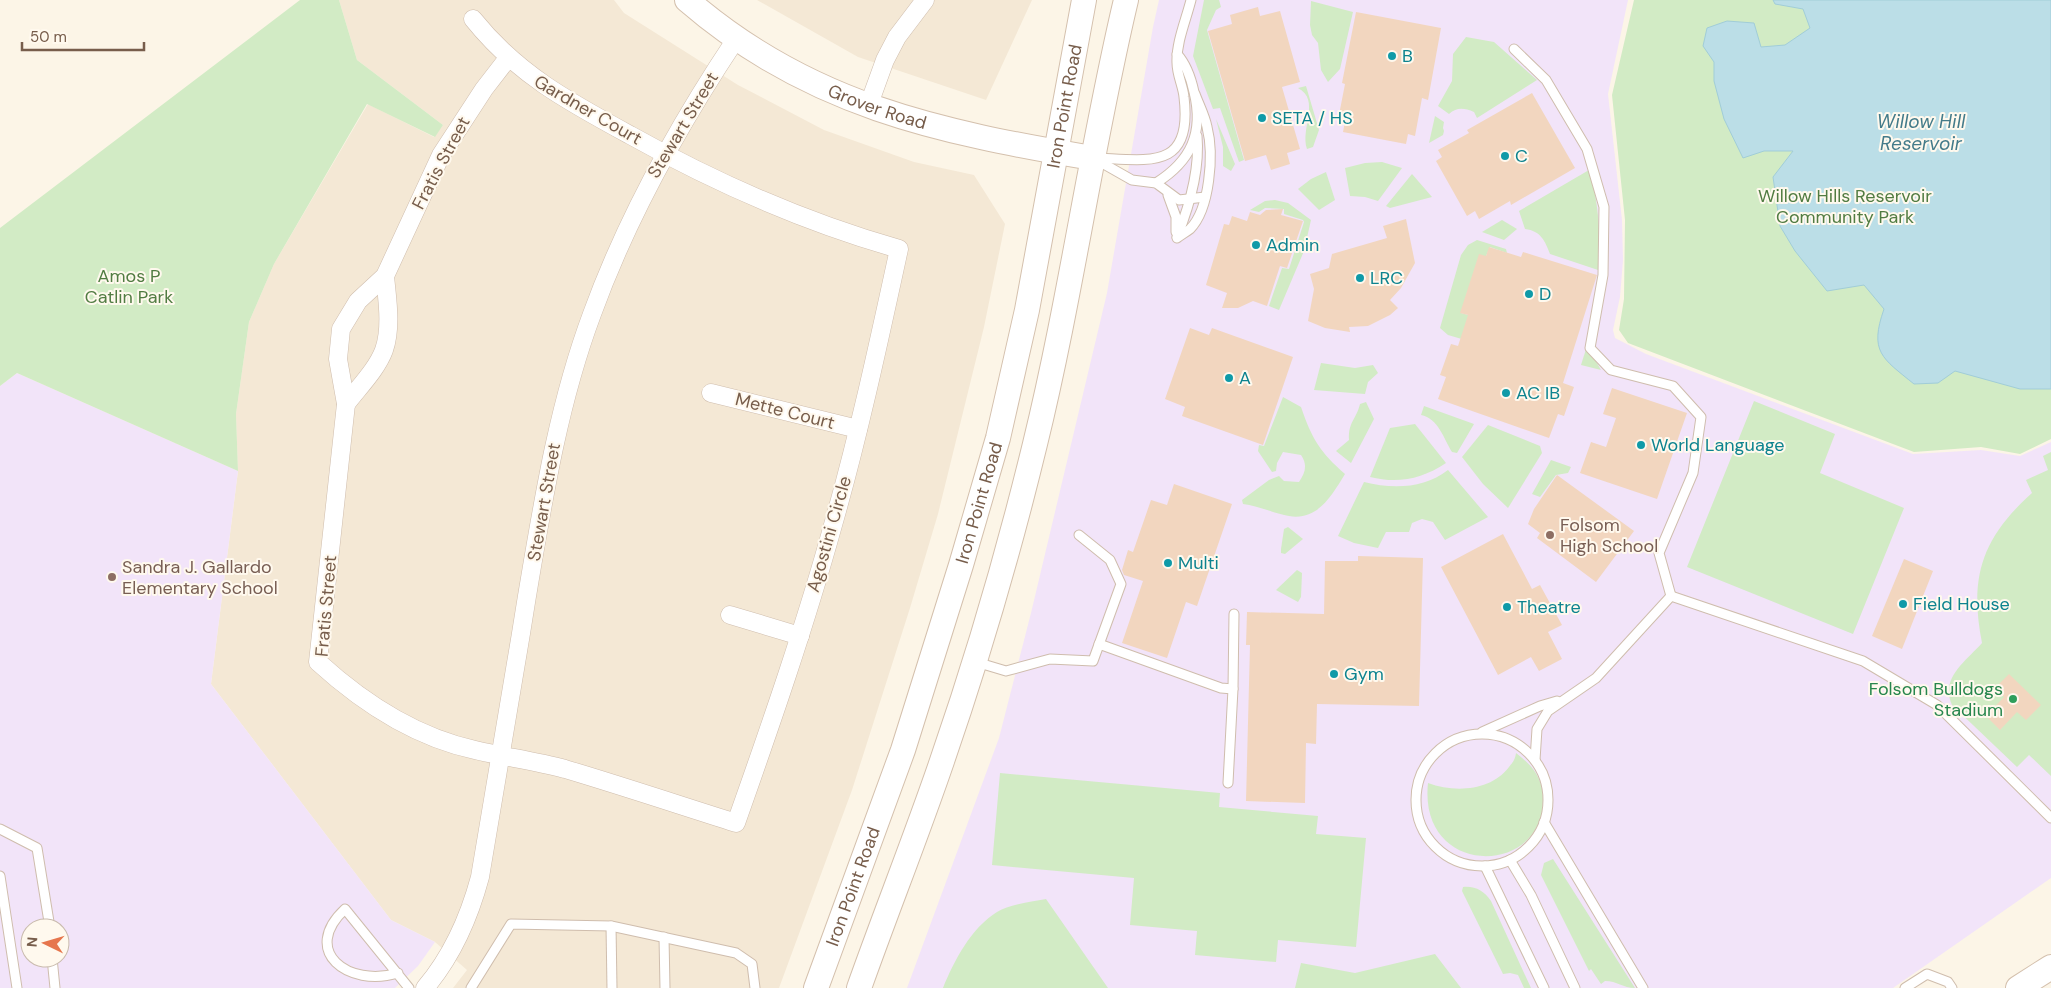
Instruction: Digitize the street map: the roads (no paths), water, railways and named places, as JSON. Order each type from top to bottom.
[{"type":"main road","name":"Grover Road","points":[[687,0],[736,39],[796,75],[868,106],[912,120],[1056,152],[1092,158]]},
{"type":"main road","name":"Iron Point Road","points":[[816,988],[900,758],[998,438],[1027,310],[1084,0]]},
{"type":"main road","name":"Iron Point Road","points":[[859,988],[928,801],[1002,570],[1035,444],[1064,316],[1092,158],[1126,0]]},
{"type":"main road","points":[[2018,988],[2051,967]]},
{"type":"street","points":[[868,106],[885,60],[897,38],[925,0]]},
{"type":"street","name":"Gardner Court","points":[[473,19],[508,58],[558,96],[664,154]]},
{"type":"street","name":"Stewart Street","points":[[425,988],[450,954],[473,904],[480,877],[549,467],[568,391],[591,316],[620,243],[664,154],[693,104],[736,39]]},
{"type":"street","name":"Fratis Street","points":[[501,755],[441,740],[398,721],[368,703],[318,662],[346,404],[338,359],[341,329],[358,301],[385,276],[441,155],[473,105],[508,58]]},
{"type":"street","name":"Agostini Circle","points":[[501,755],[564,769],[736,823],[800,636],[833,525],[858,429],[899,249],[841,232],[785,212],[664,154]]},
{"type":"street","name":"Fratis Street","points":[[346,404],[370,374],[385,349],[388,319],[385,276]]},
{"type":"street","name":"Mette Court","points":[[711,393],[858,429]]},
{"type":"street","points":[[730,615],[800,636]]},
{"type":"lane","points":[[1092,158],[1152,160],[1173,152],[1178,146],[1186,116],[1184,94],[1177,65],[1177,54],[1191,0]]},
{"type":"lane","points":[[1514,49],[1546,80],[1587,149],[1604,207],[1604,275],[1590,348],[1611,370],[1673,386],[1701,417],[1693,473],[1659,553],[1671,596]]},
{"type":"lane","points":[[1176,238],[1190,228],[1203,207],[1210,153],[1207,127],[1183,61],[1177,54]]},
{"type":"lane","points":[[1176,238],[1188,201],[1198,154],[1196,135],[1198,114],[1194,94]]},
{"type":"lane","points":[[1156,184],[1174,172],[1189,151],[1196,135]]},
{"type":"lane","points":[[1092,158],[1132,180],[1156,184],[1168,195],[1179,200],[1188,201],[1205,197]]},
{"type":"lane","points":[[1168,195],[1176,217],[1176,238]]},
{"type":"lane","points":[[974,662],[1006,671],[1050,659],[1093,661],[1120,584],[1110,560],[1079,535]]},
{"type":"lane","points":[[1535,760],[1537,729],[1548,711],[1596,678],[1671,596]]},
{"type":"lane","points":[[1671,596],[1863,661],[1937,705],[2051,818]]},
{"type":"lane","points":[[1228,782],[1233,689],[1234,614]]},
{"type":"lane","points":[[1099,644],[1222,688],[1233,689]]},
{"type":"lane","points":[[1479,734],[1504,737],[1516,743],[1535,760],[1546,784],[1548,803],[1544,822],[1531,845],[1510,860],[1485,866],[1460,863],[1449,858],[1432,844],[1420,823],[1416,798],[1421,774],[1435,754],[1455,740],[1479,734],[1540,706],[1565,699]]},
{"type":"lane","points":[[1544,822],[1643,988]]},
{"type":"lane","points":[[0,829],[37,848],[48,918]]},
{"type":"lane","points":[[1510,860],[1531,896],[1575,988]]},
{"type":"lane","points":[[1485,866],[1544,988]]},
{"type":"lane","points":[[0,876],[16,988]]},
{"type":"lane","points":[[398,973],[386,982],[373,986],[356,984],[336,971],[329,959],[326,945],[328,931],[335,919],[345,909],[398,973],[410,988]]},
{"type":"lane","points":[[471,988],[511,924],[611,926],[736,953],[752,964],[756,988]]},
{"type":"lane","points":[[611,926],[612,988]]},
{"type":"lane","points":[[664,937],[665,988]]},
{"type":"lane","points":[[53,968],[55,988]]},
{"type":"lane","points":[[1905,988],[1927,974],[1948,982],[1952,988]]},
{"type":"water","name":"Willow Hill Reservoir","points":[[1773,0],[2051,0],[2051,389],[2020,389],[1955,371],[1938,383],[1914,384],[1886,360],[1881,353],[1878,345],[1878,335],[1884,309],[1864,285],[1827,291],[1795,251],[1780,226],[1773,177],[1793,151],[1764,151],[1743,158],[1724,119],[1714,81],[1714,62],[1703,46],[1707,28],[1727,21],[1754,23],[1761,47],[1785,45],[1810,28],[1803,9],[1775,4]]},
{"type":"place","name":"B","points":[[1392,56]]},
{"type":"place","name":"SETA / HS","points":[[1262,118]]},
{"type":"place","name":"C","points":[[1505,156]]},
{"type":"place","name":"Admin","points":[[1256,245]]},
{"type":"place","name":"LRC","points":[[1360,278]]},
{"type":"place","name":"D","points":[[1529,294]]},
{"type":"place","name":"A","points":[[1229,378]]},
{"type":"place","name":"AC IB","points":[[1506,393]]},
{"type":"place","name":"World Language","points":[[1641,445]]},
{"type":"place","name":"Folsom High School","points":[[1550,535]]},
{"type":"place","name":"Multi","points":[[1168,563]]},
{"type":"place","name":"Sandra J. Gallardo Elementary School","points":[[112,577]]},
{"type":"place","name":"Field House","points":[[1903,604]]},
{"type":"place","name":"Theatre","points":[[1507,607]]},
{"type":"place","name":"Gym","points":[[1334,674]]},
{"type":"place","name":"Folsom Bulldogs Stadium","points":[[2013,699]]},
{"type":"park label","name":"Willow Hills Reservoir Community Park","points":[[1845,206]]},
{"type":"park label","name":"Amos P Catlin Park","points":[[129,286]]}]
